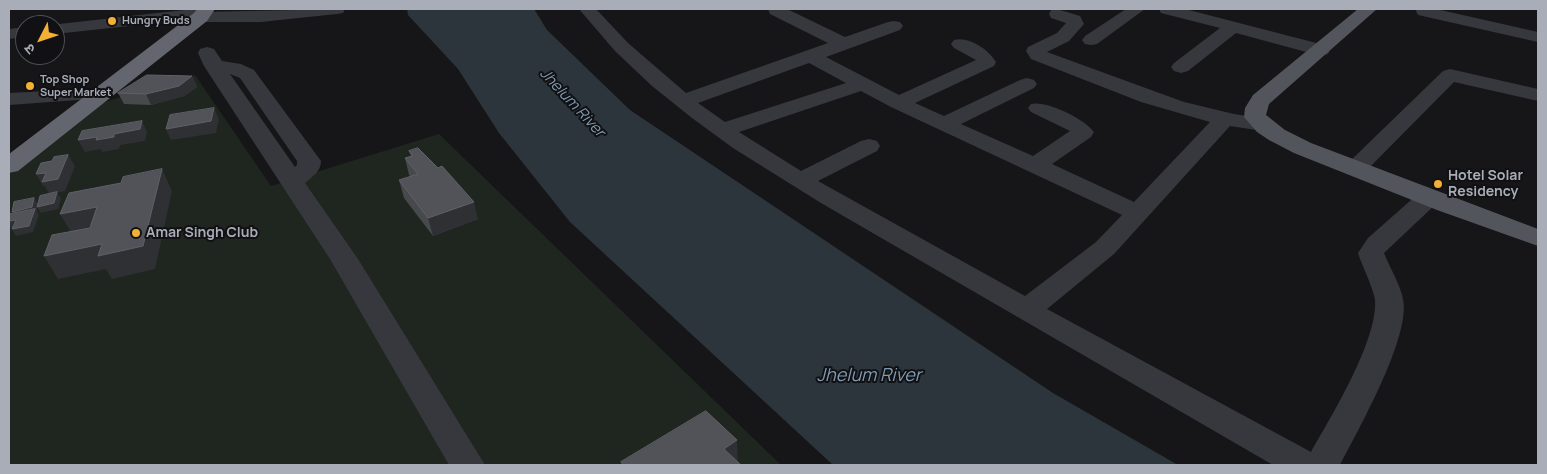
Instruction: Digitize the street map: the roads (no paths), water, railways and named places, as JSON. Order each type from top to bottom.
[{"type":"highway","points":[[9,150],[199,12]]},
{"type":"highway","points":[[9,166],[199,12]]},
{"type":"main road","points":[[1368,9],[1261,100],[1256,108],[1255,117],[1263,125],[1286,140],[1428,198],[1538,238]]},
{"type":"street","points":[[65,28],[199,12],[261,17],[337,9]]},
{"type":"street","points":[[587,9],[621,47],[684,101],[800,180],[1026,310],[1303,465]]},
{"type":"street","points":[[1091,40],[1137,9]]},
{"type":"street","points":[[1167,9],[1321,50]]},
{"type":"street","points":[[776,10],[844,44]]},
{"type":"street","points":[[1424,12],[1538,37]]},
{"type":"street","points":[[1057,14],[1074,20],[1075,24],[1062,37],[1035,51],[1038,55],[1137,93],[1224,120],[1263,125]]},
{"type":"street","points":[[684,101],[894,26]]},
{"type":"street","points":[[1181,67],[1233,26]]},
{"type":"street","points":[[898,103],[987,62],[984,57],[960,44]]},
{"type":"street","points":[[810,56],[898,103],[1137,212]]},
{"type":"street","points":[[210,60],[344,259],[467,465]]},
{"type":"street","points":[[1355,169],[1450,75],[1538,95]]},
{"type":"street","points":[[724,130],[863,84]]},
{"type":"street","points":[[944,124],[1027,84]]},
{"type":"street","points":[[9,99],[84,95]]},
{"type":"street","points":[[1036,165],[1083,132],[1078,127],[1038,108]]},
{"type":"street","points":[[1026,310],[1105,248],[1224,120]]},
{"type":"street","points":[[800,180],[869,146]]},
{"type":"street","points":[[1322,465],[1357,401],[1371,370],[1386,328],[1390,300],[1383,281],[1374,265],[1371,252],[1377,244],[1428,198]]},
{"type":"water","name":"Jhelum River","points":[[407,9],[534,9],[547,30],[630,110],[1053,393],[1178,465],[833,465],[570,222],[499,133],[458,69],[408,15]]},
{"type":"place","name":"Hungry Buds","points":[[112,21]]},
{"type":"place","name":"Top Shop Super Market","points":[[30,86]]},
{"type":"place","name":"Hotel Solar Residency","points":[[1438,184]]},
{"type":"place","name":"Amar Singh Club","points":[[136,233]]}]
